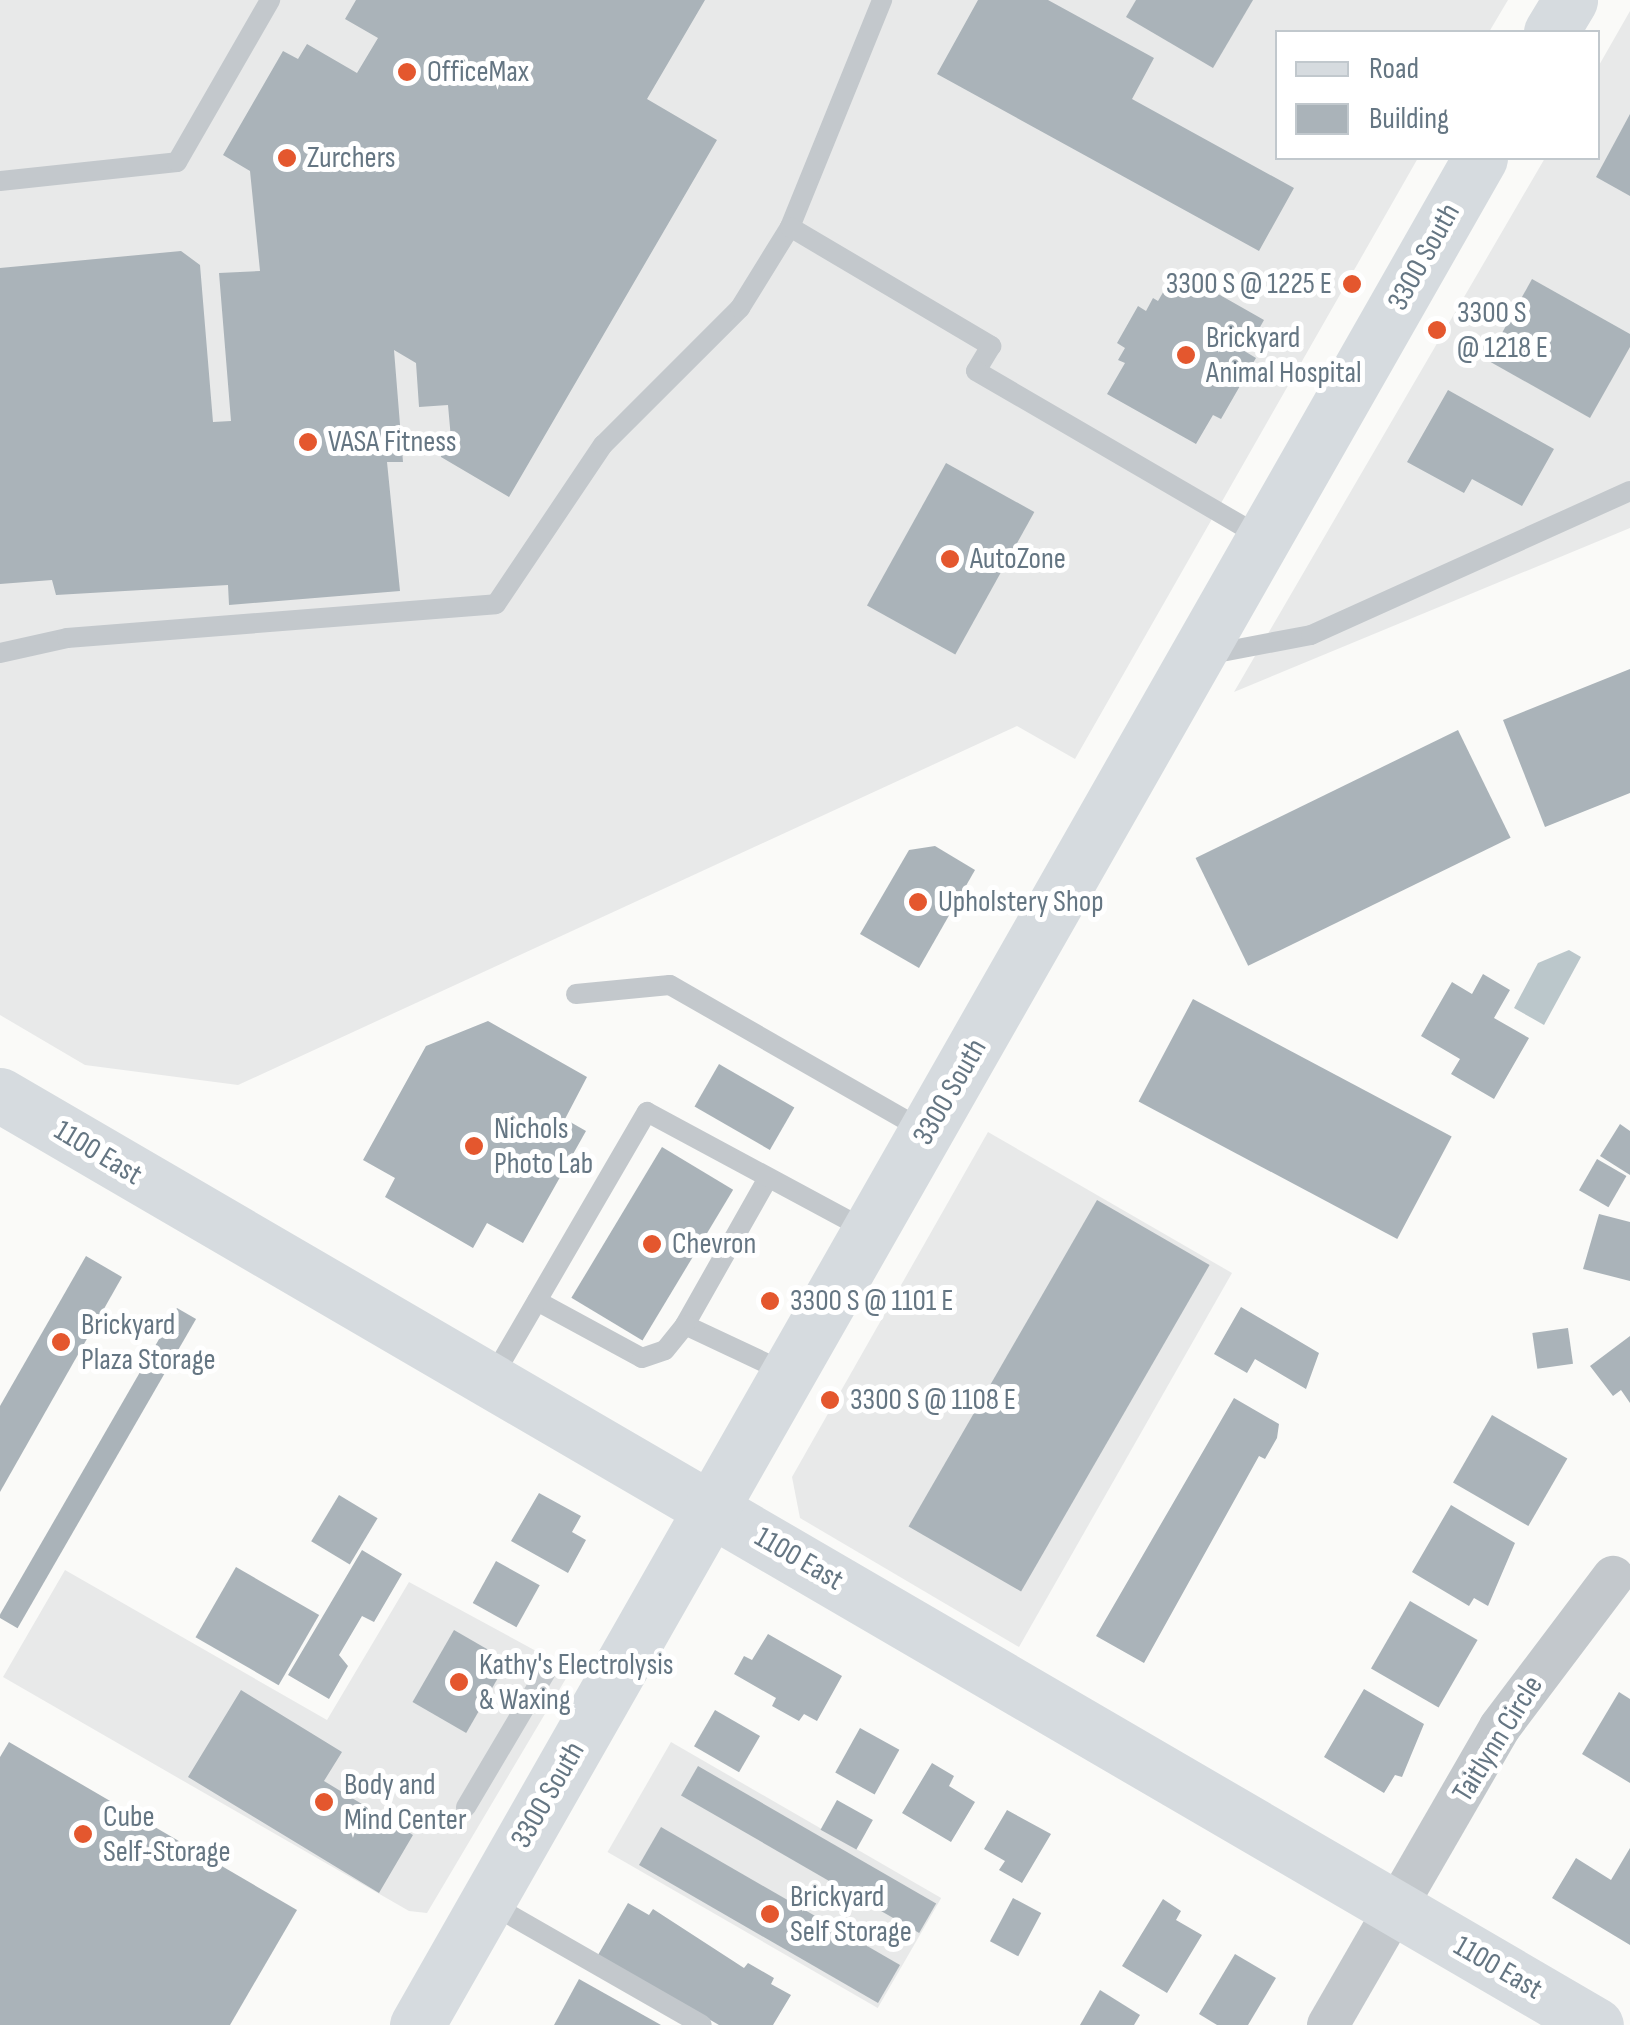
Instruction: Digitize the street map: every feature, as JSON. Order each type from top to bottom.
[{"type":"main road","points":[[1552,30],[1570,0]]},
{"type":"main road","name":"3300 South","points":[[417,2025],[1479,160]]},
{"type":"main road","name":"1100 East","points":[[0,1096],[1596,2025]]},
{"type":"street","name":"Taitlynn Circle","points":[[1328,2025],[1500,1727],[1614,1577]]},
{"type":"lane","points":[[0,181],[177,162],[270,0]]},
{"type":"lane","points":[[0,653],[67,638],[496,604],[603,445],[740,308],[790,227],[882,0]]},
{"type":"lane","points":[[790,227],[991,346],[976,371],[1264,539]]},
{"type":"lane","points":[[1194,658],[1311,635],[1630,491]]},
{"type":"lane","points":[[576,994],[670,985],[927,1132]]},
{"type":"lane","points":[[489,1384],[647,1112],[870,1232]]},
{"type":"lane","points":[[537,1301],[642,1358],[665,1350],[685,1325],[768,1178]]},
{"type":"lane","points":[[685,1325],[789,1374]]},
{"type":"lane","points":[[466,1807],[547,1670]]},
{"type":"lane","points":[[487,1902],[702,2025]]},
{"type":"shaded area","points":[[0,0],[1508,0],[1490,30],[1275,30],[1275,160],[1417,160],[1075,759],[1017,726],[238,1085],[85,1065],[0,1015]]},
{"type":"shaded area","points":[[1630,11],[1630,528],[1234,692],[1544,160],[1600,160],[1600,64]]},
{"type":"shaded area","points":[[1569,950],[1581,957],[1544,1025],[1514,1008],[1538,963]]},
{"type":"shaded area","points":[[988,1132],[1232,1273],[1019,1647],[800,1518],[792,1477]]},
{"type":"shaded area","points":[[65,1570],[327,1720],[409,1582],[571,1670],[427,1913],[409,1911],[3,1677]]},
{"type":"shaded area","points":[[671,1742],[941,1898],[878,2008],[608,1852]]},
{"type":"building","points":[[356,0],[705,0],[647,99],[717,140],[509,497],[441,457],[440,439],[451,439],[448,405],[419,407],[416,363],[394,350],[403,462],[387,462],[400,591],[229,605],[228,585],[56,595],[52,580],[0,584],[0,268],[181,251],[200,265],[213,422],[231,421],[219,273],[260,271],[250,171],[223,155],[283,51],[298,59],[307,44],[357,73],[378,38],[345,19]]},
{"type":"building","points":[[978,0],[1048,0],[1154,58],[1132,99],[1294,188],[1259,251],[937,74]]},
{"type":"building","points":[[1136,0],[1253,0],[1213,68],[1126,17]]},
{"type":"building","points":[[1630,114],[1630,196],[1596,177]]},
{"type":"building","name":"Brickyard Animal Hospital","points":[[1176,270],[1264,320],[1246,352],[1256,358],[1221,419],[1213,415],[1196,444],[1107,394],[1125,363],[1118,360],[1125,348],[1117,343],[1138,306],[1146,311],[1153,298],[1158,301]]},
{"type":"building","points":[[1532,279],[1630,334],[1630,347],[1590,418],[1487,360]]},
{"type":"building","points":[[1448,390],[1554,449],[1522,506],[1472,479],[1464,493],[1407,462]]},
{"type":"building","name":"AutoZone","points":[[946,463],[1034,512],[955,655],[867,606]]},
{"type":"building","points":[[1630,669],[1630,793],[1545,827],[1503,720]]},
{"type":"building","points":[[1458,730],[1511,838],[1248,966],[1196,858]]},
{"type":"building","name":"Upholstery Shop","points":[[935,846],[975,870],[919,968],[860,934],[909,850]]},
{"type":"building","points":[[1483,974],[1510,990],[1494,1018],[1529,1038],[1494,1099],[1451,1074],[1460,1059],[1421,1036],[1452,982],[1472,994]]},
{"type":"building","points":[[1193,999],[1452,1137],[1397,1239],[1139,1101]]},
{"type":"building","name":"Nichols Photo Lab","points":[[488,1021],[587,1077],[565,1119],[586,1131],[523,1243],[487,1223],[473,1248],[385,1197],[395,1178],[363,1160],[426,1046]]},
{"type":"building","points":[[719,1064],[794,1108],[770,1150],[694,1106]]},
{"type":"building","points":[[1620,1124],[1630,1131],[1630,1175],[1600,1156]]},
{"type":"building","name":"Chevron","points":[[662,1147],[733,1190],[642,1341],[571,1298]]},
{"type":"building","points":[[1597,1159],[1626,1176],[1608,1207],[1579,1190]]},
{"type":"building","points":[[1097,1200],[1210,1265],[1021,1591],[908,1526]]},
{"type":"building","points":[[1599,1214],[1630,1222],[1630,1281],[1583,1269]]},
{"type":"building","name":"Brickyard Plaza Storage","points":[[86,1256],[122,1277],[0,1492],[0,1406]]},
{"type":"building","points":[[1241,1307],[1319,1353],[1306,1389],[1255,1359],[1247,1373],[1214,1354]]},
{"type":"building","name":"Brickyard Plaza Storage","points":[[177,1308],[196,1319],[18,1628],[0,1615]]},
{"type":"building","points":[[1568,1328],[1573,1364],[1537,1369],[1532,1333]]},
{"type":"building","points":[[1630,1336],[1630,1403],[1621,1390],[1613,1396],[1590,1366]]},
{"type":"building","points":[[1234,1398],[1279,1424],[1277,1438],[1265,1459],[1259,1456],[1144,1663],[1096,1636]]},
{"type":"building","points":[[1492,1415],[1567,1458],[1528,1526],[1453,1483]]},
{"type":"building","points":[[539,1493],[581,1516],[572,1532],[586,1540],[568,1573],[511,1541]]},
{"type":"building","points":[[339,1495],[378,1518],[350,1564],[311,1541]]},
{"type":"building","points":[[1451,1505],[1515,1543],[1488,1606],[1474,1598],[1469,1606],[1412,1572]]},
{"type":"building","points":[[362,1550],[402,1574],[374,1622],[362,1616],[339,1655],[348,1666],[329,1699],[288,1675]]},
{"type":"building","points":[[496,1561],[540,1585],[516,1627],[473,1603]]},
{"type":"building","points":[[236,1567],[319,1615],[279,1685],[196,1637]]},
{"type":"building","points":[[1410,1601],[1478,1640],[1439,1708],[1371,1669]]},
{"type":"building","points":[[454,1630],[508,1661],[466,1733],[412,1702]]},
{"type":"building","points":[[768,1634],[842,1676],[817,1721],[804,1714],[799,1721],[772,1706],[776,1698],[734,1674],[744,1656],[752,1660]]},
{"type":"building","points":[[1364,1689],[1424,1724],[1402,1777],[1395,1775],[1384,1793],[1324,1757]]},
{"type":"building","points":[[241,1690],[342,1752],[324,1781],[413,1835],[379,1893],[188,1777]]},
{"type":"building","points":[[1619,1692],[1630,1699],[1630,1783],[1582,1754]]},
{"type":"building","points":[[715,1710],[760,1736],[739,1772],[694,1746]]},
{"type":"building","points":[[860,1728],[899,1750],[875,1794],[835,1773]]},
{"type":"building","name":"Cube Self-Storage","points":[[9,1742],[297,1910],[230,2025],[0,2025],[0,1757]]},
{"type":"building","points":[[932,1763],[954,1776],[949,1786],[975,1802],[951,1842],[902,1813]]},
{"type":"building","name":"Brickyard Self Storage","points":[[698,1766],[936,1904],[919,1933],[681,1795]]},
{"type":"building","points":[[837,1800],[873,1820],[856,1850],[821,1830]]},
{"type":"building","points":[[1007,1810],[1051,1834],[1022,1883],[999,1870],[1005,1861],[984,1849]]},
{"type":"building","name":"Brickyard Self Storage","points":[[661,1827],[900,1965],[878,2003],[639,1865]]},
{"type":"building","points":[[1630,1848],[1630,1945],[1552,1898],[1576,1858],[1611,1880]]},
{"type":"building","points":[[1013,1898],[1041,1913],[1018,1956],[990,1941]]},
{"type":"building","points":[[1163,1899],[1181,1911],[1176,1920],[1202,1935],[1167,1993],[1122,1966]]},
{"type":"building","points":[[628,1903],[649,1915],[653,1909],[744,1968],[748,1963],[774,1978],[771,1984],[791,1995],[773,2025],[719,2025],[598,1955]]},
{"type":"building","points":[[1235,1954],[1276,1978],[1248,2025],[1217,2025],[1199,2014]]},
{"type":"building","points":[[579,1979],[661,2025],[554,2025]]},
{"type":"building","points":[[1100,1990],[1140,2015],[1134,2025],[1080,2025]]},
{"type":"place","name":"OfficeMax","points":[[407,72]]},
{"type":"place","name":"Zurchers","points":[[287,158]]},
{"type":"place","name":"3300 S @ 1225 E","points":[[1352,284]]},
{"type":"place","name":"3300 S @ 1218 E","points":[[1437,330]]},
{"type":"place","name":"Brickyard Animal Hospital","points":[[1186,355]]},
{"type":"place","name":"VASA Fitness","points":[[308,442]]},
{"type":"place","name":"AutoZone","points":[[950,559]]},
{"type":"place","name":"Upholstery Shop","points":[[918,902]]},
{"type":"place","name":"Nichols Photo Lab","points":[[474,1146]]},
{"type":"place","name":"Chevron","points":[[652,1244]]},
{"type":"place","name":"3300 S @ 1101 E","points":[[770,1301]]},
{"type":"place","name":"Brickyard Plaza Storage","points":[[61,1342]]},
{"type":"place","name":"3300 S @ 1108 E","points":[[830,1400]]},
{"type":"place","name":"Kathy's Electrolysis & Waxing","points":[[459,1682]]},
{"type":"place","name":"Body and Mind Center","points":[[324,1802]]},
{"type":"place","name":"Cube Self-Storage","points":[[83,1834]]},
{"type":"place","name":"Brickyard Self Storage","points":[[770,1914]]}]
